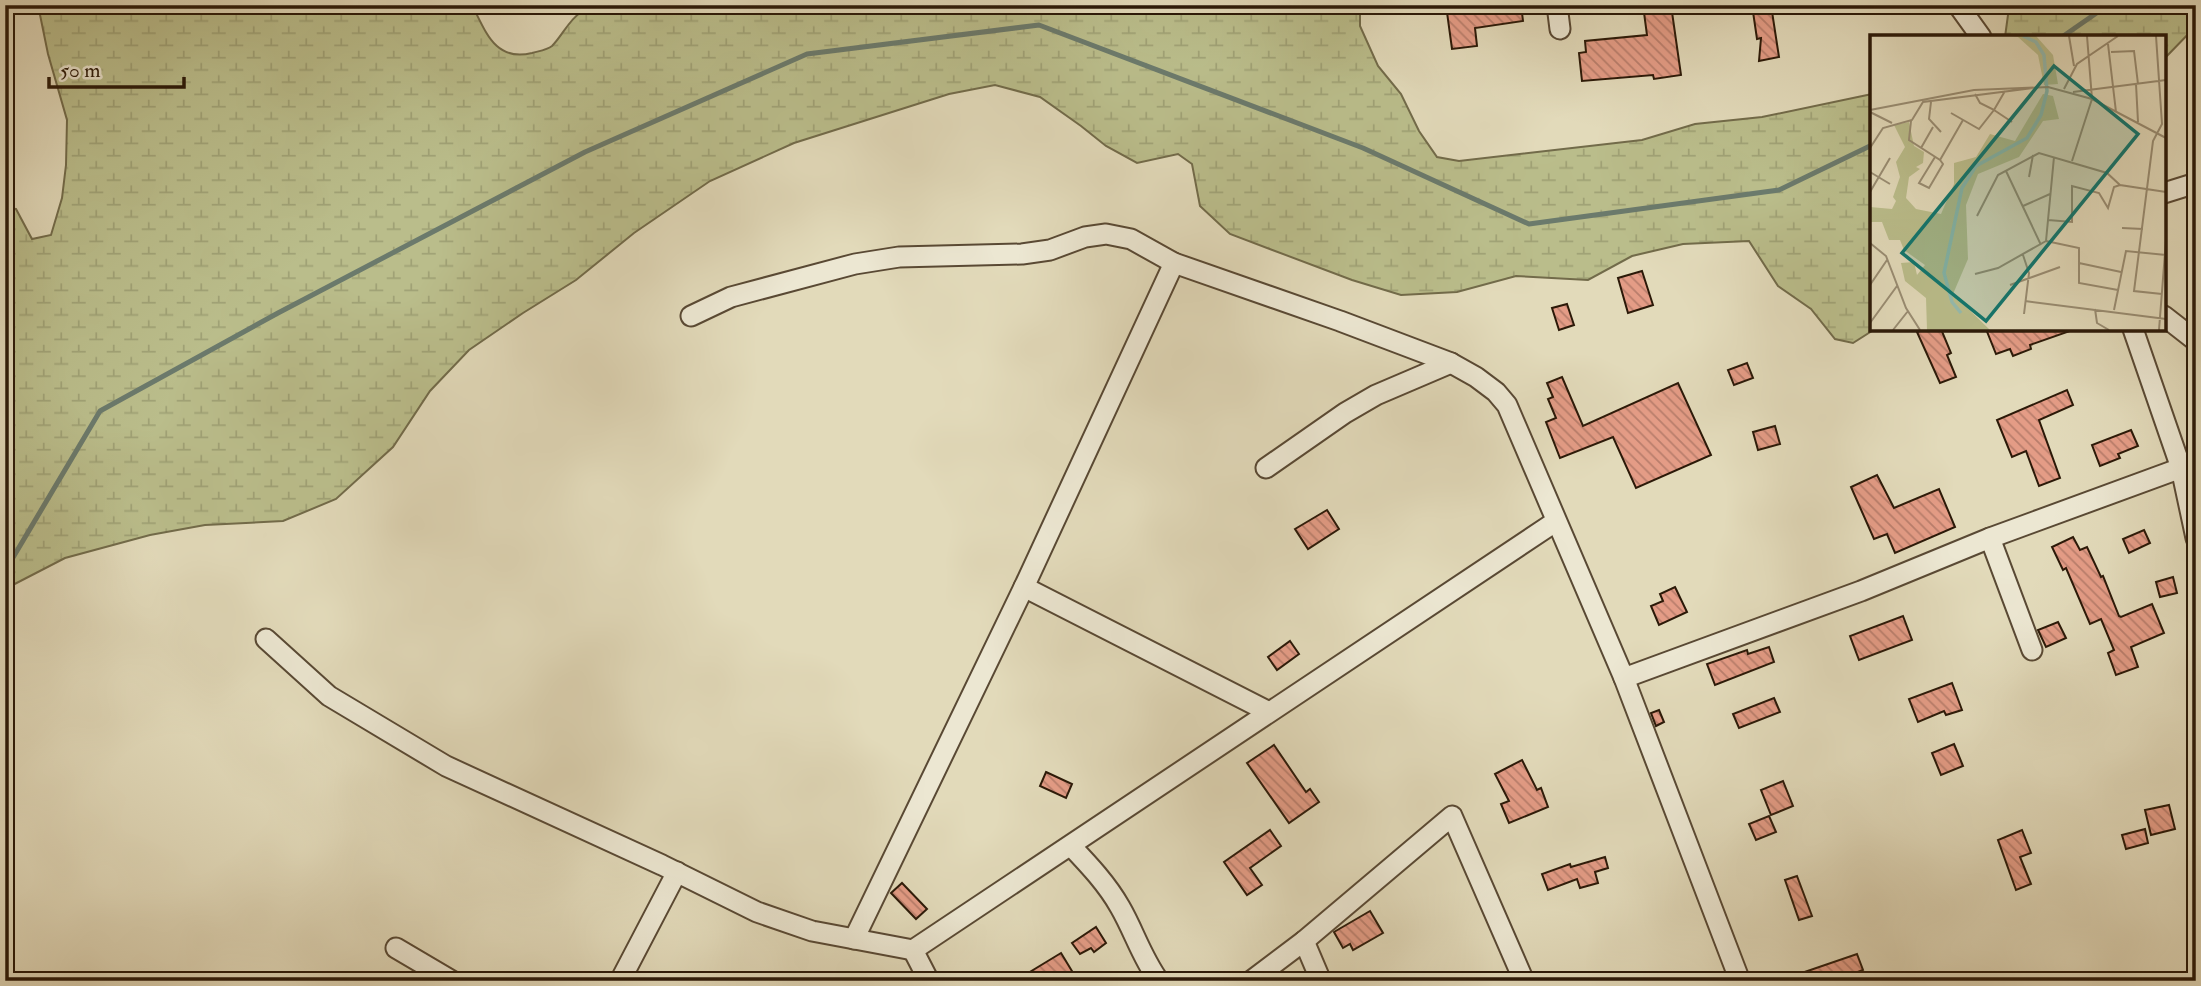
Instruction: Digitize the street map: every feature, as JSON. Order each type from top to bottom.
[{"type":"street","points":[[1557,5],[1560,29]]},
{"type":"street","points":[[1958,5],[1980,35]]},
{"type":"street","points":[[2166,192],[2196,183]]},
{"type":"street","points":[[691,316],[731,297],[855,264],[899,257],[1022,254],[1050,250],[1085,237],[1106,234],[1131,239],[1174,263],[1451,363],[1486,384],[1507,405],[1624,678],[1740,981]]},
{"type":"street","points":[[854,939],[1024,587],[1174,263]]},
{"type":"street","points":[[2166,318],[2196,341]]},
{"type":"street","points":[[2134,331],[2188,462],[2196,538]]},
{"type":"street","points":[[1266,468],[1345,413],[1376,395],[1451,363]]},
{"type":"street","points":[[1624,678],[1861,591],[2188,462]]},
{"type":"street","points":[[266,639],[329,696],[446,766],[677,872],[757,912],[812,931],[913,950],[1555,522]]},
{"type":"street","points":[[1990,538],[2032,650]]},
{"type":"street","points":[[1024,587],[1269,712]]},
{"type":"street","points":[[1251,981],[1304,941],[1452,816],[1524,981]]},
{"type":"street","points":[[1072,846],[1100,877],[1120,907],[1159,981]]},
{"type":"street","points":[[620,981],[677,872]]},
{"type":"street","points":[[1304,941],[1321,981]]},
{"type":"street","points":[[396,948],[452,981]]},
{"type":"street","points":[[913,950],[929,981]]},
{"type":"green space","points":[[38,5],[472,5],[493,42],[500,49],[519,55],[550,47],[580,13],[608,7],[1360,5],[1360,26],[1378,66],[1401,94],[1419,131],[1437,157],[1459,161],[1642,140],[1695,124],[1762,117],[1870,94],[1872,331],[1853,343],[1835,339],[1811,309],[1778,286],[1749,241],[1683,244],[1632,256],[1588,280],[1516,276],[1457,292],[1401,295],[1352,280],[1230,234],[1200,206],[1192,164],[1178,154],[1137,163],[1106,146],[1040,97],[995,85],[949,94],[794,143],[710,181],[634,233],[576,280],[469,350],[430,391],[393,447],[336,499],[283,521],[205,525],[150,535],[65,558],[5,589],[5,208],[16,209],[32,239],[51,235],[62,198],[67,120],[48,54]]},
{"type":"green space","points":[[2016,5],[2196,5],[2196,26],[2166,57],[2166,35],[2005,35],[2008,15]]},
{"type":"building","points":[[1446,5],[1521,5],[1523,21],[1475,28],[1477,46],[1452,49]]},
{"type":"building","points":[[1643,5],[1671,5],[1681,75],[1654,79],[1653,75],[1582,81],[1579,53],[1586,52],[1585,41],[1647,35]]},
{"type":"building","points":[[1752,5],[1771,5],[1779,57],[1759,61],[1761,38],[1757,39]]},
{"type":"building","points":[[1642,271],[1653,305],[1628,313],[1618,278]]},
{"type":"building","points":[[1567,304],[1574,325],[1559,330],[1552,308]]},
{"type":"building","points":[[1942,331],[1951,353],[1947,355],[1956,377],[1940,383],[1917,332]]},
{"type":"building","points":[[1987,331],[2070,331],[2030,345],[2031,349],[2013,356],[2010,349],[1996,354]]},
{"type":"building","points":[[1747,363],[1753,378],[1734,385],[1728,370]]},
{"type":"building","points":[[1562,377],[1583,426],[1678,383],[1711,455],[1636,488],[1613,437],[1560,458],[1546,422],[1556,418],[1548,399],[1553,397],[1547,383]]},
{"type":"building","points":[[2067,390],[2073,405],[2039,420],[2060,478],[2039,486],[2026,451],[2012,457],[1997,420]]},
{"type":"building","points":[[1775,426],[1780,444],[1758,450],[1753,432]]},
{"type":"building","points":[[2131,430],[2138,446],[2118,454],[2120,458],[2100,466],[2092,445]]},
{"type":"building","points":[[1877,475],[1894,508],[1939,489],[1955,527],[1895,553],[1887,534],[1874,539],[1851,487]]},
{"type":"building","points":[[1327,510],[1339,529],[1308,549],[1295,529]]},
{"type":"building","points":[[2144,530],[2150,543],[2129,553],[2123,539]]},
{"type":"building","points":[[2073,537],[2080,550],[2087,547],[2101,577],[2103,576],[2119,616],[2152,604],[2164,633],[2131,647],[2138,667],[2116,675],[2108,653],[2114,650],[2101,619],[2090,624],[2066,568],[2063,570],[2052,547]]},
{"type":"building","points":[[2173,577],[2177,593],[2160,597],[2156,582]]},
{"type":"building","points":[[1675,587],[1687,612],[1659,625],[1651,606],[1663,601],[1660,594]]},
{"type":"building","points":[[1903,616],[1912,640],[1859,660],[1850,636]]},
{"type":"building","points":[[2058,622],[2066,638],[2046,647],[2038,630]]},
{"type":"building","points":[[1290,641],[1299,654],[1277,670],[1268,657]]},
{"type":"building","points":[[1769,647],[1774,662],[1715,685],[1707,664],[1747,650],[1748,654]]},
{"type":"building","points":[[1952,683],[1962,710],[1946,715],[1944,711],[1918,722],[1909,699]]},
{"type":"building","points":[[1774,698],[1780,712],[1739,728],[1733,714]]},
{"type":"building","points":[[1659,710],[1664,722],[1656,726],[1651,713]]},
{"type":"building","points":[[1954,744],[1963,766],[1941,775],[1932,753]]},
{"type":"building","points":[[1274,745],[1306,792],[1310,789],[1319,802],[1289,823],[1247,763]]},
{"type":"building","points":[[1522,760],[1537,790],[1541,788],[1548,807],[1509,823],[1501,804],[1509,801],[1495,774]]},
{"type":"building","points":[[1046,772],[1072,784],[1066,798],[1040,786]]},
{"type":"building","points":[[1783,781],[1793,806],[1771,815],[1761,790]]},
{"type":"building","points":[[2169,805],[2175,829],[2151,835],[2145,810]]},
{"type":"building","points":[[1769,816],[1776,832],[1756,840],[1749,824]]},
{"type":"building","points":[[2145,829],[2148,843],[2126,849],[2122,835]]},
{"type":"building","points":[[1270,830],[1281,846],[1250,868],[1262,885],[1247,895],[1224,862]]},
{"type":"building","points":[[2022,830],[2031,853],[2020,857],[2031,884],[2016,890],[1998,840]]},
{"type":"building","points":[[1605,857],[1608,868],[1595,872],[1598,883],[1580,888],[1577,879],[1548,890],[1542,874],[1570,864],[1571,867]]},
{"type":"building","points":[[1797,876],[1812,916],[1799,920],[1785,880]]},
{"type":"building","points":[[902,883],[927,909],[916,919],[891,893]]},
{"type":"building","points":[[1370,911],[1383,933],[1353,950],[1350,944],[1343,948],[1334,932]]},
{"type":"building","points":[[1096,927],[1106,943],[1094,952],[1091,948],[1080,954],[1072,943]]},
{"type":"building","points":[[1061,953],[1078,981],[1015,981]]},
{"type":"building","points":[[1857,954],[1863,970],[1834,981],[1787,981],[1787,978]]},
{"type":"waterway","points":[[2065,35],[2108,5]]},
{"type":"waterway","points":[[5,571],[100,411],[278,313],[585,152],[807,54],[1039,25],[1363,148],[1529,224],[1779,190],[1870,146]]}]
